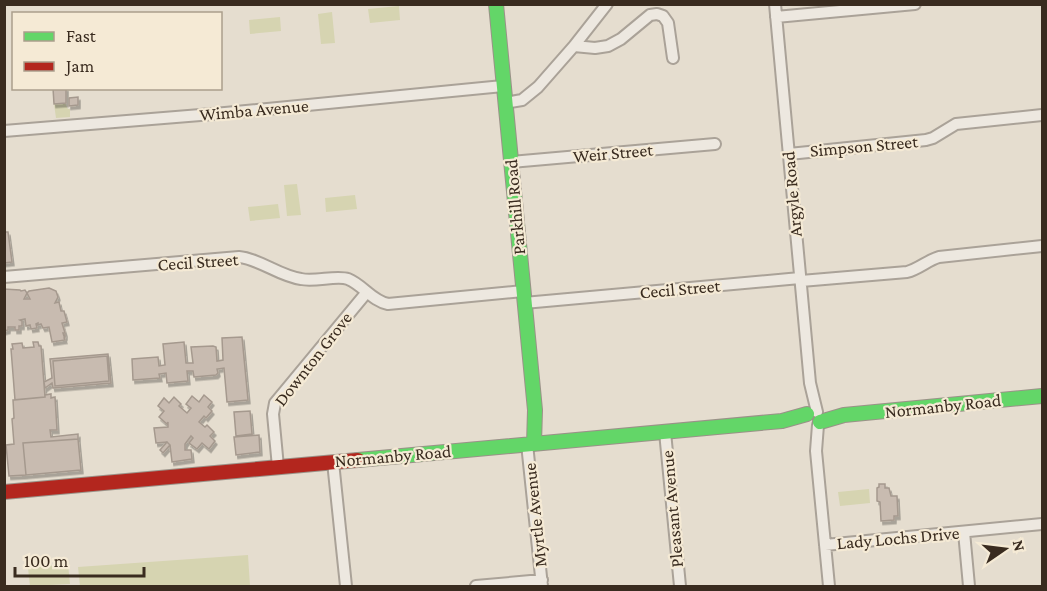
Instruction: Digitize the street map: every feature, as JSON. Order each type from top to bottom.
[{"type":"street","name":"Parkhill Road","points":[[496,4],[535,410],[534,444]]},
{"type":"street","points":[[574,46],[607,4]]},
{"type":"street","name":"Argyle Road","points":[[775,4],[829,586]]},
{"type":"street","points":[[776,17],[915,4]]},
{"type":"street","points":[[574,46],[595,48],[608,46],[621,39],[650,15],[662,9],[663,16],[668,23],[673,58]]},
{"type":"street","name":"Wimba Avenue","points":[[4,131],[225,113],[522,95],[531,92],[548,77],[574,46]]},
{"type":"street","name":"Simpson Street","points":[[789,154],[926,141],[956,124],[1042,115]]},
{"type":"street","name":"Weir Street","points":[[511,162],[715,144]]},
{"type":"street","name":"Cecil Street","points":[[4,277],[239,257],[302,280],[348,279],[383,303],[394,304],[907,272],[930,260],[945,256],[1042,246]]},
{"type":"street","name":"Downton Grove","points":[[278,467],[273,414],[275,403],[367,292]]},
{"type":"street","name":"Normanby Road","points":[[4,492],[1042,396]]},
{"type":"street","name":"Pleasant Avenue","points":[[665,432],[680,586]]},
{"type":"street","name":"Myrtle Avenue","points":[[534,444],[542,583]]},
{"type":"street","points":[[333,462],[346,586]]},
{"type":"street","name":"Lady Lochs Drive","points":[[825,545],[1042,524]]},
{"type":"street","points":[[964,532],[969,586]]},
{"type":"street","points":[[476,586],[542,583]]},
{"type":"shaded area","points":[[399,6],[400,20],[370,23],[368,9]]},
{"type":"shaded area","points":[[332,12],[335,43],[321,44],[318,14]]},
{"type":"shaded area","points":[[280,17],[281,31],[250,34],[249,20]]},
{"type":"shaded area","points":[[65,103],[70,109],[70,117],[56,118],[54,104]]},
{"type":"shaded area","points":[[297,184],[301,215],[287,216],[284,185]]},
{"type":"shaded area","points":[[355,195],[357,209],[326,212],[325,198]]},
{"type":"shaded area","points":[[278,204],[280,218],[250,221],[248,207]]},
{"type":"shaded area","points":[[869,489],[870,503],[840,506],[838,492]]},
{"type":"shaded area","points":[[248,555],[250,586],[80,586],[78,567]]},
{"type":"shaded area","points":[[68,564],[70,584],[30,586],[28,568]]},
{"type":"building","points":[[53,90],[66,90],[66,103],[54,104]]},
{"type":"building","points":[[78,97],[78,105],[69,106],[69,98]]},
{"type":"building","points":[[4,232],[8,232],[12,262],[4,263]]},
{"type":"building","points":[[49,288],[56,291],[58,297],[55,303],[59,302],[67,322],[62,323],[65,340],[52,342],[49,327],[43,328],[38,323],[37,328],[31,329],[30,325],[26,326],[25,319],[20,320],[22,326],[19,326],[19,330],[15,330],[15,327],[8,327],[8,330],[4,331],[4,289],[25,290],[27,293]]},
{"type":"building","points":[[242,337],[248,400],[227,402],[224,368],[217,369],[216,375],[194,377],[193,371],[187,371],[188,381],[167,383],[166,373],[159,374],[160,378],[133,380],[132,359],[158,357],[159,366],[165,365],[163,344],[184,342],[186,363],[193,363],[191,347],[213,346],[216,347],[217,361],[223,360],[222,338]]},
{"type":"building","points":[[33,342],[38,342],[41,346],[45,397],[15,400],[12,344],[22,343],[23,348],[34,347]]},
{"type":"building","points":[[108,354],[111,383],[53,388],[52,383],[45,388],[44,382],[52,378],[50,359]],"holes":[[[107,356],[109,381],[55,386],[53,361]]]},
{"type":"building","points":[[107,356],[109,381],[55,386],[53,361]]},
{"type":"building","points":[[51,394],[51,398],[55,397],[57,430],[50,430],[51,437],[78,434],[78,439],[23,443],[26,475],[9,476],[6,445],[14,444],[13,400],[45,397]]},
{"type":"building","points":[[204,395],[212,402],[208,407],[212,411],[199,422],[205,427],[207,425],[214,432],[210,436],[215,441],[209,449],[202,443],[197,449],[189,443],[193,438],[191,436],[185,444],[185,450],[191,450],[192,459],[172,462],[170,445],[167,442],[156,443],[154,428],[168,427],[168,422],[167,424],[159,417],[164,411],[158,406],[164,398],[169,403],[174,397],[187,413],[191,408],[186,404],[192,396],[199,402]]},
{"type":"building","points":[[250,411],[252,434],[236,436],[234,412]]},
{"type":"building","points":[[259,435],[260,452],[236,455],[234,437]]},
{"type":"building","points":[[78,439],[81,470],[26,475],[23,443]]},
{"type":"building","points":[[167,442],[170,445],[163,453],[160,450]]},
{"type":"building","points":[[879,484],[885,484],[885,488],[889,488],[891,496],[897,496],[898,516],[894,516],[894,520],[881,521],[880,502],[877,501]]},
{"type":"traffic: fast","points":[[496,4],[535,410],[534,444]]},
{"type":"traffic: fast","points":[[820,422],[844,415],[1042,396]]},
{"type":"traffic: fast","points":[[358,460],[782,421],[807,414]]},
{"type":"traffic: jam","points":[[4,492],[358,460]]}]
